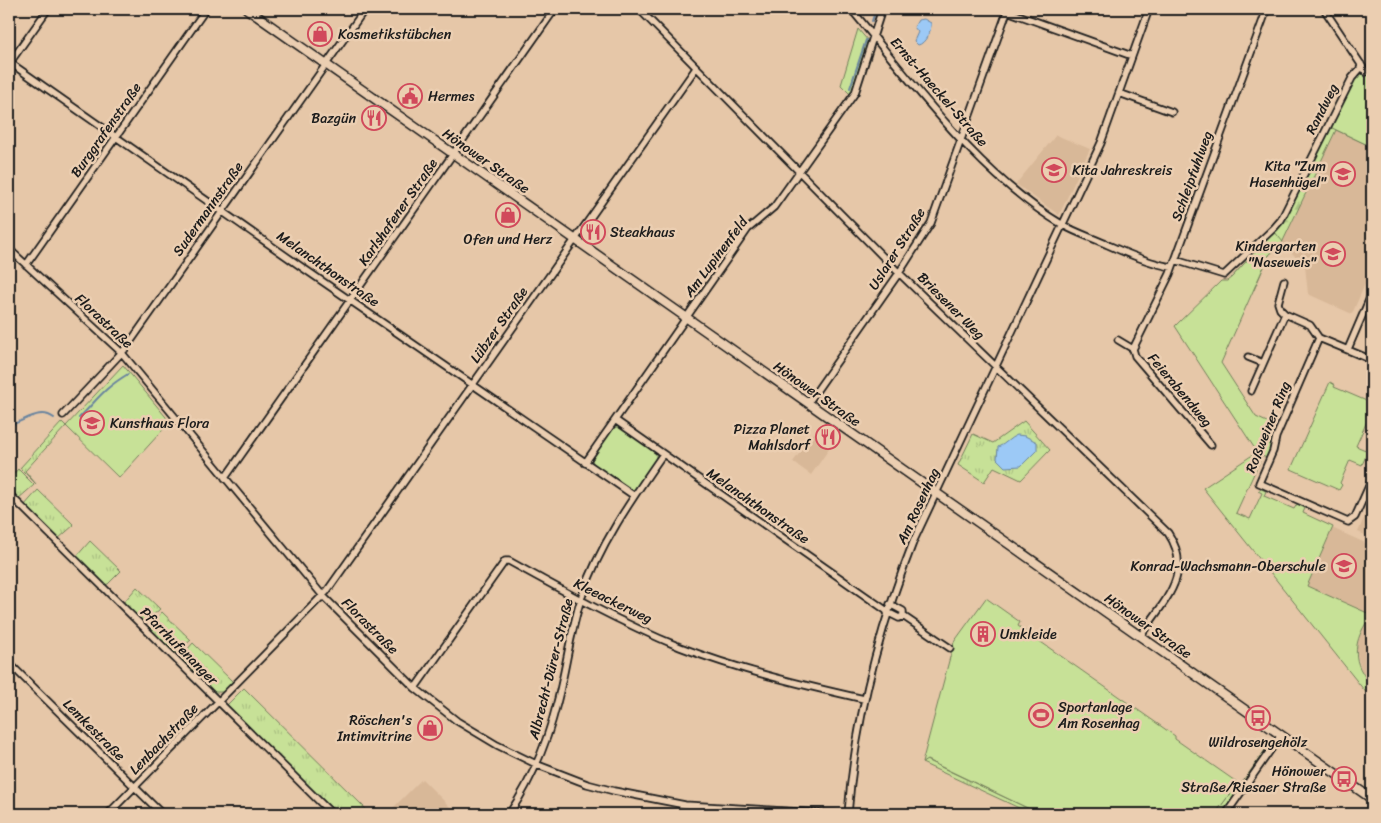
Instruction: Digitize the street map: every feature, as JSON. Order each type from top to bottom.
[{"type":"main road","name":"Hönower Straße","points":[[247,9],[1372,799]]},
{"type":"street","points":[[9,63],[48,9]]},
{"type":"street","name":"Burggrafenstraße","points":[[26,265],[206,9]]},
{"type":"street","name":"Sudermannstraße","points":[[63,415],[122,353],[365,9]]},
{"type":"street","name":"Karlshafener Straße","points":[[225,478],[555,9]]},
{"type":"street","name":"Briesener Weg","points":[[640,9],[899,273],[1168,533],[1176,546],[1179,559],[1177,579],[1141,635]]},
{"type":"street","name":"Ernst-Haeckel-Straße","points":[[851,9],[961,139],[1011,187],[1063,225],[1118,250],[1162,266],[1172,267]]},
{"type":"street","name":"Am Lupinenfeld","points":[[585,463],[748,229],[774,207],[855,93],[882,9]]},
{"type":"street","name":"Am Rosenhag","points":[[848,814],[855,747],[864,699],[887,612],[914,540],[1101,143],[1149,9]]},
{"type":"street","name":"Schleipfuhlweg","points":[[1133,349],[1158,302],[1175,260],[1267,9]]},
{"type":"street","points":[[1324,9],[1366,72]]},
{"type":"street","points":[[1008,10],[1132,56]]},
{"type":"street","name":"Uslarer Straße","points":[[808,403],[899,273],[931,223],[1008,10]]},
{"type":"street","name":"Melanchthonstraße","points":[[9,63],[633,495]]},
{"type":"street","name":"Randweg","points":[[1175,260],[1224,276],[1274,228],[1281,220],[1352,78],[1360,69],[1361,64]]},
{"type":"street","name":"Lübzer Straße","points":[[323,596],[574,238],[696,68]]},
{"type":"street","points":[[1119,93],[1172,112]]},
{"type":"street","name":"Florastraße","points":[[9,249],[122,353],[323,596],[415,688],[457,721],[497,745],[538,765],[586,784],[663,802],[834,814]]},
{"type":"street","points":[[1284,281],[1278,303],[1284,314],[1310,325],[1319,338],[1372,360]]},
{"type":"street","points":[[1348,349],[1372,293]]},
{"type":"street","points":[[1251,391],[1284,314]]},
{"type":"street","name":"Roßweiner Ring","points":[[1319,338],[1276,435],[1273,451],[1259,483],[1348,522],[1355,518],[1372,479]]},
{"type":"street","points":[[1118,340],[1133,349]]},
{"type":"street","name":"Feierabendweg","points":[[1133,349],[1135,356],[1211,445]]},
{"type":"street","points":[[1248,357],[1263,363]]},
{"type":"street","name":"Melanchthonstraße","points":[[615,420],[887,612],[899,618],[903,616]]},
{"type":"street","name":"Albrecht-Dürer-Straße","points":[[509,814],[538,765],[558,702],[581,600],[599,555],[633,495],[663,454]]},
{"type":"street","name":"Pfarrhufenanger","points":[[10,499],[332,814]]},
{"type":"street","name":"Kleeackerweg","points":[[415,688],[505,561],[510,561],[581,600],[695,652],[792,682],[864,699]]},
{"type":"street","name":"Lenbachstraße","points":[[108,814],[323,596]]},
{"type":"street","name":"Melanchthonstraße","points":[[890,604],[903,611],[903,616],[950,648]]},
{"type":"street","name":"Lemkestraße","points":[[9,663],[162,814]]},
{"type":"street","points":[[1226,814],[1281,735]]},
{"type":"shaded area","points":[[1336,130],[1372,147],[1372,268],[1352,314],[1308,294],[1305,266],[1282,243]]},
{"type":"shaded area","name":"Kita Jahreskreis","points":[[1056,135],[1090,149],[1059,215],[1016,184]]},
{"type":"shaded area","points":[[821,424],[838,436],[811,475],[793,462]]},
{"type":"shaded area","name":"Konrad-Wachsmann-Oberschule","points":[[1372,499],[1372,538],[1358,532]]},
{"type":"shaded area","name":"Konrad-Wachsmann-Oberschule","points":[[1332,528],[1372,546],[1372,615],[1307,586]]},
{"type":"shaded area","points":[[1372,615],[1372,685],[1362,672],[1356,650],[1362,628]]},
{"type":"shaded area","points":[[422,779],[457,814],[387,814]]},
{"type":"green space","points":[[858,29],[869,42],[852,94],[850,94],[841,85]]},
{"type":"green space","points":[[1372,73],[1372,147],[1336,130],[1282,243],[1269,255],[1254,290],[1232,277],[1281,224],[1354,79],[1363,78]]},
{"type":"green space","points":[[1372,73],[1372,147],[1330,127],[1354,79],[1362,74],[1365,77]]},
{"type":"green space","points":[[1274,231],[1283,242],[1269,255],[1221,363],[1256,417],[1269,423],[1268,426],[1274,431],[1267,458],[1262,456],[1236,513],[1250,519],[1262,493],[1258,491],[1261,489],[1266,491],[1264,496],[1294,509],[1297,504],[1305,508],[1303,513],[1333,527],[1307,586],[1372,615],[1363,628],[1356,649],[1358,664],[1371,686],[1372,700],[1203,488],[1257,452],[1175,326],[1221,281],[1227,281],[1232,277]]},
{"type":"green space","name":"Kunsthaus Flora","points":[[123,365],[170,422],[119,478],[66,426]]},
{"type":"green space","points":[[1330,382],[1335,385],[1334,387],[1369,402],[1372,401],[1372,410],[1356,446],[1368,451],[1362,465],[1350,460],[1339,490],[1291,469]]},
{"type":"green space","points":[[1024,421],[1050,450],[1021,480],[994,467],[984,482],[958,465],[973,434],[993,443]]},
{"type":"green space","points":[[62,422],[66,426],[25,471],[36,484],[20,468]]},
{"type":"green space","points":[[621,427],[656,454],[656,459],[634,490],[629,489],[594,465],[592,460],[613,428]]},
{"type":"green space","points":[[18,469],[34,485],[18,499],[9,490],[9,479]]},
{"type":"green space","points":[[38,490],[74,525],[58,539],[24,506]]},
{"type":"green space","points":[[90,541],[121,571],[108,584],[104,585],[76,557]]},
{"type":"green space","points":[[137,587],[160,609],[143,624],[123,603]]},
{"type":"green space","name":"Sportanlage Am Rosenhag","points":[[986,598],[1020,622],[1018,626],[1175,736],[1175,739],[1238,783],[1215,814],[1040,814],[927,760],[922,763],[954,642]]},
{"type":"green space","points":[[162,612],[191,640],[174,654],[148,628]]},
{"type":"green space","points":[[193,643],[233,682],[223,692],[213,692],[179,659]]},
{"type":"green space","points":[[244,688],[371,814],[337,814],[227,705]]},
{"type":"green space","points":[[1272,740],[1222,814],[1215,814],[1238,783],[1242,783]]},
{"type":"green space","points":[[926,760],[1040,814],[1032,814],[922,763]]},
{"type":"water","points":[[924,19],[931,23],[930,29],[928,36],[918,45],[914,41],[918,32],[914,27],[918,20]]},
{"type":"water","points":[[1017,435],[1025,436],[1037,442],[1037,450],[1021,466],[1005,467],[997,459],[998,447]]},
{"type":"waterway","points":[[872,21],[876,9]]},
{"type":"waterway","points":[[850,88],[866,40]]},
{"type":"waterway","points":[[828,126],[835,116]]},
{"type":"waterway","points":[[79,418],[119,379],[128,374]]},
{"type":"waterway","points":[[9,423],[13,424],[39,414],[49,415],[54,418]]},
{"type":"tram line","points":[[1372,640],[1372,660]]},
{"type":"place","name":"Kosmetikstübchen","points":[[320,34]]},
{"type":"place","name":"Hermes","points":[[410,96]]},
{"type":"place","name":"Bazgün","points":[[374,118]]},
{"type":"place","name":"Kita Jahreskreis","points":[[1054,170]]},
{"type":"place","name":"Kita \"Zum Hasenhügel\"","points":[[1343,174]]},
{"type":"place","name":"Ofen und Herz","points":[[508,215]]},
{"type":"place","name":"Steakhaus","points":[[593,232]]},
{"type":"place","name":"Kindergarten \"Naseweis\"","points":[[1333,254]]},
{"type":"place","name":"Kunsthaus Flora","points":[[92,423]]},
{"type":"place","name":"Pizza Planet Mahlsdorf","points":[[828,437]]},
{"type":"place","name":"Konrad-Wachsmann-Oberschule","points":[[1344,566]]},
{"type":"place","name":"Umkleide","points":[[983,634]]},
{"type":"place","name":"Sportanlage Am Rosenhag","points":[[1041,715]]},
{"type":"place","name":"Wildrosengehölz","points":[[1258,718]]},
{"type":"place","name":"Röschen's Intimvitrine","points":[[430,728]]},
{"type":"place","name":"Hönower Straße/Riesaer Straße","points":[[1344,779]]}]
